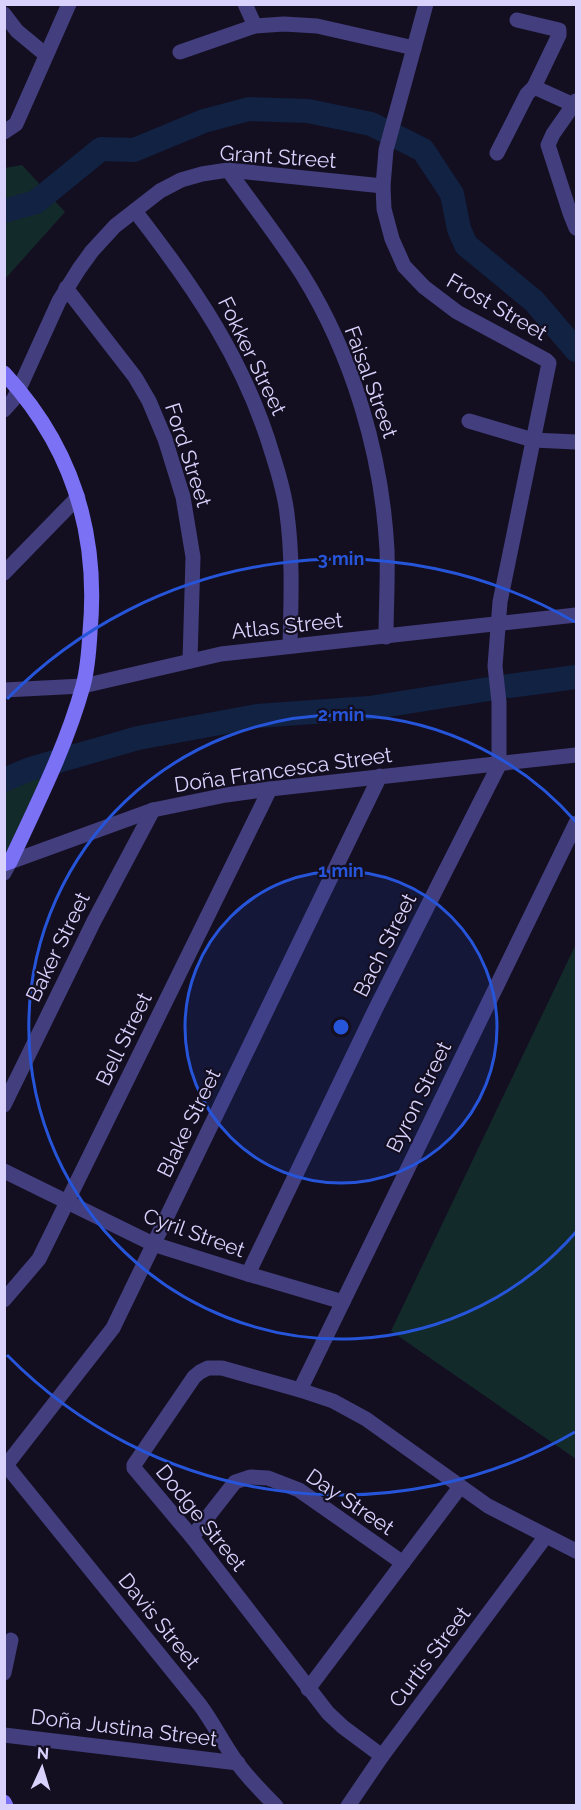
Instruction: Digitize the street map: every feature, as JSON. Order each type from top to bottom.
[{"type":"street","points":[[4,132],[16,124],[69,4]]},
{"type":"street","points":[[245,4],[255,26]]},
{"type":"street","name":"Frost Street","points":[[426,4],[386,150],[384,208],[390,229],[404,266],[424,287],[457,312],[549,363],[497,624],[495,666],[499,702],[499,765]]},
{"type":"street","points":[[4,14],[17,30],[46,55]]},
{"type":"street","points":[[497,153],[528,94],[534,87],[559,35],[559,30],[517,20]]},
{"type":"street","points":[[180,52],[255,26],[284,24],[317,26],[414,48]]},
{"type":"street","points":[[534,87],[576,105],[553,134],[548,145],[573,211],[576,228]]},
{"type":"street","name":"Grant Street","points":[[4,410],[13,400],[66,288],[92,251],[115,226],[160,191],[181,180],[228,170],[383,186]]},
{"type":"street","name":"Faisal Street","points":[[228,170],[303,276],[339,349],[357,395],[372,444],[380,488],[387,551],[386,637]]},
{"type":"street","name":"Fokker Street","points":[[135,211],[202,303],[249,388],[264,426],[287,512],[292,572],[290,646]]},
{"type":"street","name":"Ford Street","points":[[66,288],[135,377],[149,401],[165,439],[183,497],[193,557],[190,661]]},
{"type":"street","points":[[4,373],[19,388],[62,455],[78,497],[91,563],[92,589],[87,664],[83,686],[54,768],[6,866]]},
{"type":"street","points":[[469,421],[533,440],[576,442]]},
{"type":"street","points":[[4,573],[78,497]]},
{"type":"street","name":"Atlas Street","points":[[4,690],[83,686],[221,654],[576,615]]},
{"type":"street","name":"Doña Francesca Street","points":[[6,866],[153,810],[226,795],[380,776],[576,756]]},
{"type":"street","name":"Bach Street","points":[[248,1274],[376,1008],[499,765]]},
{"type":"street","name":"Blake Street","points":[[5,1467],[114,1328],[380,776]]},
{"type":"street","name":"Bell Street","points":[[4,1300],[39,1259],[270,789]]},
{"type":"street","name":"Baker Street","points":[[4,1105],[94,921],[153,810]]},
{"type":"street","name":"Byron Street","points":[[300,1390],[576,823]]},
{"type":"street","name":"Cyril Street","points":[[4,1171],[153,1244],[343,1302]]},
{"type":"street","name":"Dodge Street","points":[[382,1756],[336,1720],[309,1689],[192,1537],[135,1470],[134,1465],[194,1377],[208,1368],[222,1368],[333,1401],[366,1419],[488,1506],[576,1551]]},
{"type":"street","name":"Davis Street","points":[[5,1467],[200,1705],[238,1763],[276,1806]]},
{"type":"street","name":"Day Street","points":[[192,1537],[235,1482],[250,1477],[268,1478],[299,1490],[403,1563]]},
{"type":"street","points":[[309,1689],[460,1487]]},
{"type":"street","name":"Curtis Street","points":[[348,1806],[382,1756],[546,1536]]},
{"type":"street","points":[[4,1672],[11,1640]]},
{"type":"street","name":"Doña Justina Street","points":[[4,1734],[238,1763]]},
{"type":"green space","points":[[22,165],[65,212],[5,279],[5,168]]},
{"type":"green space","points":[[45,770],[7,851],[5,852],[4,787]]},
{"type":"green space","points":[[576,944],[576,1459],[391,1331]]},
{"type":"waterway","points":[[4,211],[36,202],[101,149],[134,150],[204,121],[249,109],[308,111],[371,124],[423,150],[452,194],[459,229],[466,245],[534,301],[576,350]]},
{"type":"waterway","points":[[509,686],[576,677]]},
{"type":"waterway","points":[[4,780],[30,769],[138,738],[257,716],[369,708],[489,689]]}]
